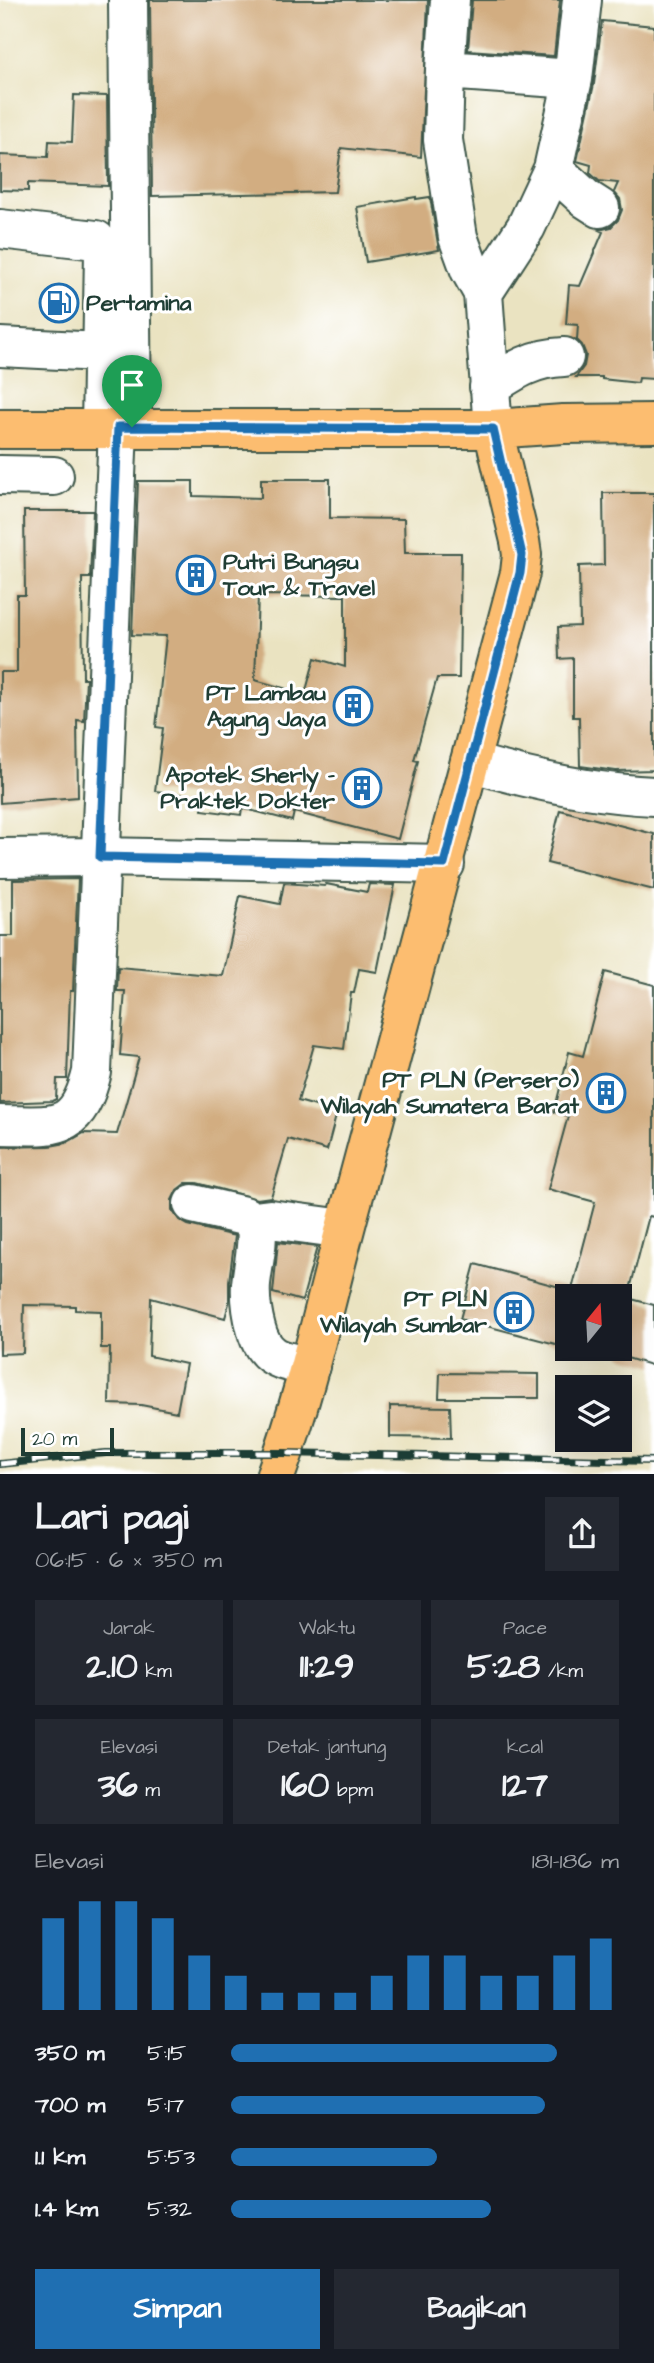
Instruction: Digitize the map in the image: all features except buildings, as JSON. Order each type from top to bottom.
[{"type":"main road","points":[[0,429],[493,429],[563,424],[654,423]]},
{"type":"main road","points":[[276,1474],[310,1366],[344,1229],[520,573],[522,555],[493,429]]},
{"type":"street","points":[[0,1125],[53,1125],[70,1118],[81,1106],[87,1092],[94,1059],[117,427],[128,0]]},
{"type":"street","points":[[450,0],[444,70],[443,141],[458,236],[470,270],[483,293],[493,429]]},
{"type":"street","points":[[483,293],[526,227],[554,169],[573,79],[582,0]]},
{"type":"street","points":[[444,70],[573,79]]},
{"type":"street","points":[[554,169],[586,199],[600,208]]},
{"type":"street","points":[[0,229],[96,240],[104,251],[101,352],[117,427]]},
{"type":"street","points":[[0,347],[101,352]]},
{"type":"street","points":[[489,387],[525,365],[564,357]]},
{"type":"street","points":[[0,475],[54,476]]},
{"type":"street","points":[[470,762],[519,777],[654,796]]},
{"type":"street","points":[[0,858],[100,857],[444,864]]},
{"type":"street","points":[[193,1204],[254,1221],[270,1219],[344,1229]]},
{"type":"street","points":[[254,1221],[257,1233],[251,1306],[259,1338],[274,1357],[310,1366]]},
{"type":"railway","points":[[0,1464],[106,1453],[283,1453],[654,1461]]},
{"type":"place","name":"Pertamina","points":[[59,303]]},
{"type":"place","name":"Putri Bungsu Tour & Travel","points":[[196,575]]},
{"type":"place","name":"PT Lambau Agung Jaya","points":[[353,706]]},
{"type":"place","name":"Apotek Sherly - Praktek Dokter","points":[[362,788]]},
{"type":"place","name":"PT PLN (Persero) Wilayah Sumatera Barat","points":[[606,1093]]},
{"type":"place","name":"PT PLN Wilayah Sumbar","points":[[514,1312]]},
{"type":"route","points":[[118,427],[132,427],[493,429],[520,541],[520,573],[444,864],[100,857],[118,427]]}]
